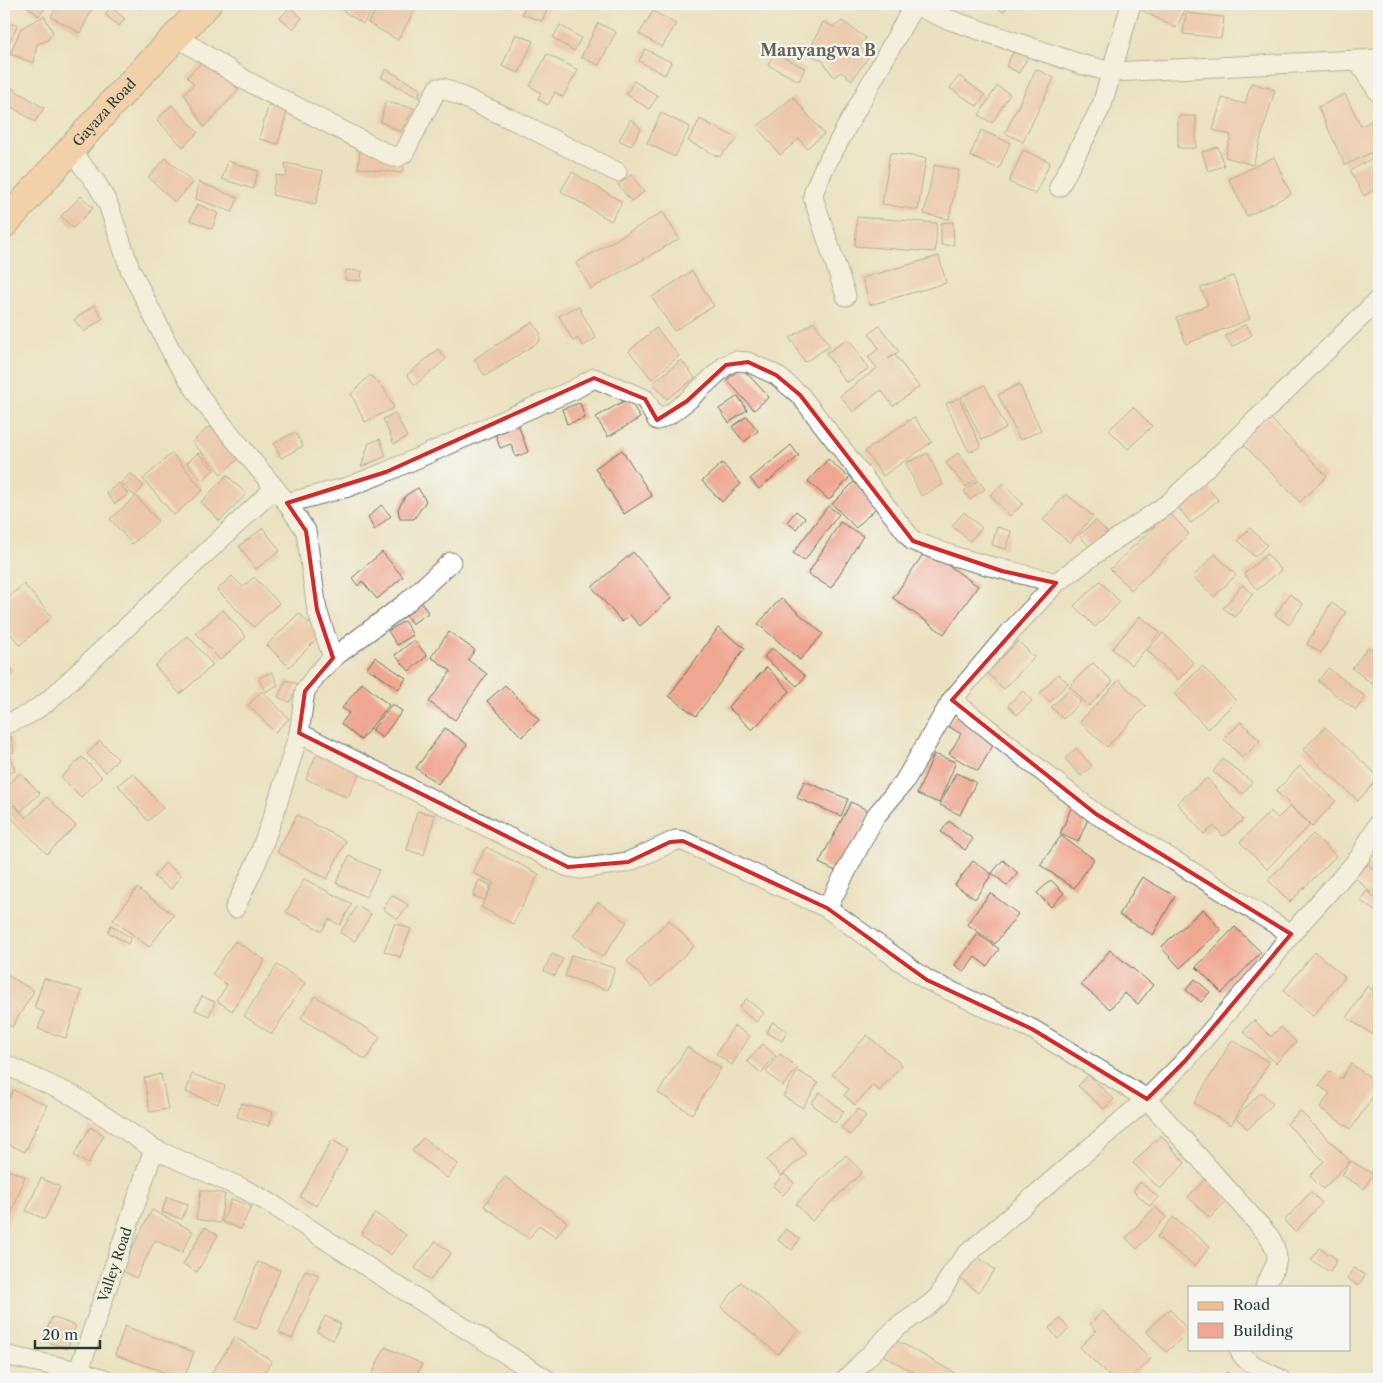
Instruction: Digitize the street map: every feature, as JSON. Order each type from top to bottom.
[{"type":"main road","name":"Gayaza Road","points":[[4,224],[115,100],[208,4]]},
{"type":"street","points":[[846,296],[813,197],[814,191],[823,170],[913,4],[944,18],[1080,64],[1112,72],[1379,59]]},
{"type":"street","points":[[1059,186],[1102,105],[1131,4]]},
{"type":"street","points":[[176,36],[245,80],[393,157],[398,157],[404,153],[435,93],[438,88],[443,88],[526,126],[617,172]]},
{"type":"street","points":[[1358,60],[1379,93]]},
{"type":"street","points":[[71,151],[97,184],[108,204],[130,269],[174,357],[203,401],[288,503],[306,531],[316,610],[333,658]]},
{"type":"street","points":[[828,908],[874,818],[904,782],[952,700],[1000,643],[1056,583],[1169,503],[1379,299]]},
{"type":"street","points":[[288,503],[348,487],[386,472],[575,389],[594,378],[645,399],[657,420],[670,414],[687,401],[726,365],[735,361],[748,362],[776,375],[800,395],[913,541],[994,568],[1056,583]]},
{"type":"street","points":[[4,725],[30,714],[47,702],[275,488]]},
{"type":"street","points":[[235,908],[257,861],[275,811],[299,733],[305,691],[317,674],[333,658],[406,603],[451,562]]},
{"type":"street","points":[[952,700],[1096,814],[1291,934]]},
{"type":"street","points":[[299,733],[568,868],[580,869],[628,862],[676,840],[684,841],[828,908],[926,980],[1032,1029],[1147,1099],[1273,1242],[1278,1260],[1266,1286]]},
{"type":"street","points":[[846,1379],[895,1329],[939,1296],[952,1273],[967,1254],[1147,1099],[1185,1061],[1267,966],[1291,934],[1360,857],[1379,822]]},
{"type":"street","points":[[4,1064],[74,1096],[154,1148],[242,1188],[270,1203],[383,1277],[546,1379]]},
{"type":"street","name":"Valley Road","points":[[77,1375],[154,1148]]},
{"type":"street","points":[[1239,1350],[1252,1364],[1280,1379]]},
{"type":"street","points":[[4,1355],[77,1375],[105,1379]]},
{"type":"highlighted area","points":[[748,362],[776,375],[800,395],[913,541],[1002,571],[1056,583],[952,700],[1096,814],[1291,934],[1185,1061],[1147,1099],[1032,1029],[927,980],[827,908],[683,841],[670,842],[628,862],[568,867],[299,733],[305,691],[333,658],[317,610],[306,531],[287,503],[386,472],[594,378],[645,399],[657,420],[687,401],[726,365]]},
{"type":"building","points":[[29,4],[48,4],[39,16],[27,6]]},
{"type":"building","points":[[58,4],[95,4],[80,33],[51,17]]},
{"type":"building","points":[[132,4],[144,4],[142,9]]},
{"type":"building","points":[[346,4],[375,5],[363,24],[342,10]]},
{"type":"building","points":[[379,4],[418,4],[398,40],[368,23]]},
{"type":"building","points":[[526,4],[539,4],[547,10],[542,21],[522,14]]},
{"type":"building","points":[[994,4],[1010,4],[1003,12]]},
{"type":"building","points":[[1144,4],[1172,4],[1185,10],[1176,28],[1141,10]]},
{"type":"building","points":[[111,7],[125,19],[119,26],[105,14]]},
{"type":"building","points":[[290,7],[302,18],[293,29],[280,18]]},
{"type":"building","points":[[653,11],[676,24],[662,47],[639,34]]},
{"type":"building","points":[[1186,13],[1224,17],[1221,38],[1183,34]]},
{"type":"building","points":[[44,16],[53,32],[48,40],[37,44],[34,63],[10,54],[21,28]]},
{"type":"building","points":[[842,21],[866,38],[859,47],[870,55],[852,80],[841,72],[834,77],[822,60],[808,54],[823,22],[834,27]]},
{"type":"building","points":[[598,23],[616,32],[599,65],[581,57]]},
{"type":"building","points":[[4,24],[18,24],[6,50],[4,50]]},
{"type":"building","points":[[560,25],[581,38],[574,51],[553,38]]},
{"type":"building","points":[[516,34],[533,41],[519,73],[502,66]]},
{"type":"building","points":[[1018,43],[1031,51],[1019,73],[1006,66]]},
{"type":"building","points":[[645,49],[671,62],[665,75],[639,61]]},
{"type":"building","points":[[774,53],[805,68],[799,81],[768,65]]},
{"type":"building","points":[[547,54],[578,70],[563,97],[555,92],[548,105],[538,99],[541,93],[530,86]]},
{"type":"building","points":[[206,58],[239,90],[204,127],[184,94],[194,84],[187,77]]},
{"type":"building","points":[[386,69],[420,89],[419,98],[381,77]]},
{"type":"building","points":[[1036,69],[1054,78],[1023,142],[1005,133]]},
{"type":"building","points":[[959,76],[985,95],[977,106],[950,88]]},
{"type":"building","points":[[634,81],[658,96],[649,109],[626,94]]},
{"type":"building","points":[[4,83],[44,108],[35,122],[4,102]]},
{"type":"building","points":[[1251,83],[1275,90],[1253,165],[1225,157],[1231,135],[1213,130],[1222,98],[1245,104]]},
{"type":"building","points":[[997,86],[1010,94],[992,123],[979,115]]},
{"type":"building","points":[[1345,94],[1361,126],[1379,117],[1379,149],[1345,165],[1318,107]]},
{"type":"building","points":[[793,97],[824,134],[807,148],[799,139],[780,155],[757,127]]},
{"type":"building","points":[[270,100],[289,105],[278,144],[259,139]]},
{"type":"building","points":[[385,102],[414,108],[401,132],[381,122]]},
{"type":"building","points":[[172,105],[198,132],[183,147],[157,120]]},
{"type":"building","points":[[661,113],[690,127],[675,157],[647,143]]},
{"type":"building","points":[[1178,116],[1196,116],[1196,148],[1178,148]]},
{"type":"building","points":[[631,119],[641,129],[631,146],[619,140]]},
{"type":"building","points":[[700,119],[738,139],[719,157],[688,141]]},
{"type":"building","points":[[981,130],[1010,143],[999,169],[970,156]]},
{"type":"building","points":[[361,145],[404,168],[401,173],[358,168]]},
{"type":"building","points":[[1218,147],[1224,166],[1208,171],[1202,152]]},
{"type":"building","points":[[1023,150],[1050,162],[1036,194],[1009,182]]},
{"type":"building","points":[[890,153],[926,158],[918,210],[882,204]]},
{"type":"building","points":[[1379,154],[1379,187],[1364,196],[1350,171]]},
{"type":"building","points":[[1274,157],[1291,194],[1247,216],[1229,179]]},
{"type":"building","points":[[166,158],[193,183],[175,202],[148,177]]},
{"type":"building","points":[[228,161],[258,171],[253,189],[222,179]]},
{"type":"building","points":[[285,163],[323,171],[316,204],[272,195],[276,175],[287,177]]},
{"type":"building","points":[[934,165],[959,170],[949,219],[924,214]]},
{"type":"building","points":[[572,172],[622,202],[611,221],[561,191]]},
{"type":"building","points":[[631,175],[644,192],[631,201],[618,185]]},
{"type":"building","points":[[199,182],[238,198],[232,212],[196,199]]},
{"type":"building","points":[[81,196],[93,208],[73,228],[61,216]]},
{"type":"building","points":[[197,204],[218,213],[212,229],[190,220]]},
{"type":"building","points":[[663,212],[679,239],[591,289],[576,263]]},
{"type":"building","points":[[857,217],[937,223],[935,252],[855,246]]},
{"type":"building","points":[[953,222],[954,245],[941,245],[941,223]]},
{"type":"building","points":[[939,256],[946,283],[870,305],[862,278]]},
{"type":"building","points":[[346,270],[362,271],[361,281],[345,280]]},
{"type":"building","points":[[692,271],[714,306],[674,331],[652,297]]},
{"type":"building","points":[[1233,276],[1250,319],[1186,344],[1176,317],[1208,305],[1201,288]]},
{"type":"building","points":[[94,305],[103,318],[84,332],[74,320]]},
{"type":"building","points":[[578,306],[596,338],[583,346],[578,338],[573,341],[559,316]]},
{"type":"building","points":[[533,322],[540,333],[540,341],[485,376],[474,359]]},
{"type":"building","points":[[814,322],[830,346],[805,362],[790,338]]},
{"type":"building","points":[[1246,324],[1252,335],[1232,347],[1225,336]]},
{"type":"building","points":[[879,326],[899,351],[888,359],[895,355],[919,387],[893,406],[881,390],[853,412],[840,396],[877,368],[868,357],[879,348],[869,334]]},
{"type":"building","points":[[656,328],[679,356],[652,379],[629,351]]},
{"type":"building","points":[[849,339],[868,369],[846,383],[826,353]]},
{"type":"building","points":[[438,349],[446,359],[415,385],[407,375]]},
{"type":"building","points":[[681,360],[695,378],[667,399],[653,383]]},
{"type":"building","points":[[741,367],[769,397],[754,410],[727,380]]},
{"type":"building","points":[[370,375],[385,390],[394,408],[365,422],[351,394]]},
{"type":"building","points":[[1019,384],[1041,430],[1020,440],[998,395]]},
{"type":"building","points":[[985,385],[1006,428],[982,440],[961,397]]},
{"type":"building","points":[[738,396],[747,410],[729,423],[719,409]]},
{"type":"building","points":[[629,398],[640,418],[608,437],[596,417]]},
{"type":"building","points":[[959,398],[981,447],[969,452],[946,404]]},
{"type":"building","points":[[580,403],[585,418],[567,424],[562,409]]},
{"type":"building","points":[[1133,407],[1152,426],[1128,449],[1109,430]]},
{"type":"building","points":[[395,413],[407,437],[394,444],[383,419]]},
{"type":"building","points":[[747,416],[758,431],[744,442],[732,427]]},
{"type":"building","points":[[1268,416],[1327,476],[1300,502],[1241,442]]},
{"type":"building","points":[[914,417],[932,442],[883,476],[865,451]]},
{"type":"building","points":[[517,421],[528,452],[516,457],[511,444],[500,448],[494,429]]},
{"type":"building","points":[[214,422],[243,455],[221,474],[192,442]]},
{"type":"building","points":[[295,432],[303,446],[281,458],[274,443]]},
{"type":"building","points":[[380,439],[386,456],[361,467],[369,443]]},
{"type":"building","points":[[791,445],[799,456],[759,489],[750,479]]},
{"type":"building","points":[[622,450],[652,496],[624,514],[595,468]]},
{"type":"building","points":[[172,453],[203,490],[174,515],[143,479]]},
{"type":"building","points":[[198,453],[214,470],[202,480],[187,463]]},
{"type":"building","points":[[928,453],[943,485],[921,496],[906,463]]},
{"type":"building","points":[[958,453],[977,478],[966,487],[946,463]]},
{"type":"building","points":[[828,459],[849,478],[829,500],[808,481]]},
{"type":"building","points":[[722,463],[741,484],[722,502],[702,481]]},
{"type":"building","points":[[130,473],[144,486],[135,496],[121,483]]},
{"type":"building","points":[[227,475],[246,494],[220,521],[201,502]]},
{"type":"building","points":[[978,480],[985,489],[970,500],[964,491]]},
{"type":"building","points":[[1202,481],[1218,500],[1191,523],[1175,504]]},
{"type":"building","points":[[854,482],[878,506],[856,528],[832,504]]},
{"type":"building","points":[[119,483],[128,494],[115,504],[106,493]]},
{"type":"building","points":[[1003,483],[1023,504],[1010,516],[990,495]]},
{"type":"building","points":[[418,488],[426,501],[414,519],[400,519],[398,509],[406,495]]},
{"type":"building","points":[[1066,494],[1093,516],[1070,543],[1043,520]]},
{"type":"building","points":[[136,496],[158,521],[132,544],[110,519]]},
{"type":"building","points":[[381,505],[391,516],[374,530],[368,517]]},
{"type":"building","points":[[828,506],[839,514],[804,561],[793,553]]},
{"type":"building","points":[[796,511],[805,518],[796,529],[787,522]]},
{"type":"building","points":[[964,512],[982,528],[970,541],[952,526]]},
{"type":"building","points":[[1169,512],[1189,534],[1131,590],[1110,569]]},
{"type":"building","points":[[1096,520],[1107,532],[1090,547],[1079,535]]},
{"type":"building","points":[[840,522],[863,536],[831,588],[808,574]]},
{"type":"building","points":[[997,527],[1011,531],[1006,549],[992,545]]},
{"type":"building","points":[[263,528],[280,551],[256,569],[239,546]]},
{"type":"building","points":[[1250,528],[1267,545],[1255,557],[1238,540]]},
{"type":"building","points":[[926,550],[978,586],[944,634],[893,598]]},
{"type":"building","points":[[382,552],[403,577],[377,599],[362,581],[358,586],[352,578]]},
{"type":"building","points":[[633,552],[672,598],[640,626],[630,615],[622,622],[592,587]]},
{"type":"building","points":[[1215,554],[1236,575],[1214,597],[1193,577]]},
{"type":"building","points":[[1267,554],[1281,570],[1257,590],[1244,574]]},
{"type":"building","points":[[232,576],[243,587],[254,577],[279,603],[254,627],[217,590]]},
{"type":"building","points":[[1100,581],[1120,602],[1095,627],[1074,606]]},
{"type":"building","points":[[24,584],[52,617],[20,645],[4,626],[4,601]]},
{"type":"building","points":[[1242,585],[1253,594],[1235,617],[1223,608]]},
{"type":"building","points":[[1290,594],[1303,604],[1289,625],[1275,615]]},
{"type":"building","points":[[781,598],[823,634],[800,660],[758,624]]},
{"type":"building","points":[[420,600],[428,613],[412,624],[403,610]]},
{"type":"building","points":[[1331,603],[1346,612],[1321,653],[1307,644]]},
{"type":"building","points":[[223,610],[246,637],[220,660],[196,633]]},
{"type":"building","points":[[299,613],[321,635],[289,667],[267,645]]},
{"type":"building","points":[[1140,616],[1160,632],[1132,665],[1112,649]]},
{"type":"building","points":[[404,621],[413,635],[397,645],[388,631]]},
{"type":"building","points":[[718,628],[745,648],[696,716],[669,696]]},
{"type":"building","points":[[449,632],[475,650],[468,660],[487,674],[455,720],[429,702],[451,671],[431,657]]},
{"type":"building","points":[[1163,633],[1194,663],[1178,680],[1147,650]]},
{"type":"building","points":[[188,636],[213,665],[180,694],[155,666]]},
{"type":"building","points":[[414,640],[427,656],[409,671],[395,655]]},
{"type":"building","points":[[1018,641],[1034,657],[1004,689],[987,673]]},
{"type":"building","points":[[1368,647],[1379,655],[1379,682],[1376,687],[1352,668]]},
{"type":"building","points":[[772,648],[805,676],[797,686],[764,657]]},
{"type":"building","points":[[375,657],[406,678],[399,689],[367,668]]},
{"type":"building","points":[[7,662],[13,671],[4,678],[4,665]]},
{"type":"building","points":[[1093,663],[1113,682],[1089,706],[1069,686]]},
{"type":"building","points":[[1202,666],[1236,701],[1208,729],[1174,694]]},
{"type":"building","points":[[767,667],[790,691],[752,730],[728,707]]},
{"type":"building","points":[[1328,668],[1366,697],[1356,710],[1318,681]]},
{"type":"building","points":[[272,672],[278,685],[265,692],[259,678]]},
{"type":"building","points":[[1058,674],[1068,683],[1050,702],[1040,693]]},
{"type":"building","points":[[286,680],[298,684],[290,702],[278,697]]},
{"type":"building","points":[[1119,680],[1146,706],[1107,747],[1080,722]]},
{"type":"building","points":[[362,683],[389,705],[361,740],[341,724],[349,713],[342,708]]},
{"type":"building","points":[[505,685],[539,720],[522,737],[487,701]]},
{"type":"building","points":[[1069,690],[1081,702],[1063,719],[1051,707]]},
{"type":"building","points":[[262,691],[289,719],[275,732],[248,705]]},
{"type":"building","points":[[1023,691],[1032,701],[1017,715],[1008,705]]},
{"type":"building","points":[[392,704],[402,711],[382,738],[372,730]]},
{"type":"building","points":[[956,713],[998,737],[978,771],[949,754],[961,734],[948,726]]},
{"type":"building","points":[[1241,722],[1260,741],[1243,758],[1224,739]]},
{"type":"building","points":[[1325,727],[1379,777],[1358,801],[1303,750]]},
{"type":"building","points":[[445,728],[467,744],[438,784],[416,768]]},
{"type":"building","points":[[11,736],[14,752],[4,754],[4,738]]},
{"type":"building","points":[[100,741],[118,759],[106,772],[87,754]]},
{"type":"building","points":[[1076,748],[1092,766],[1081,776],[1065,759]]},
{"type":"building","points":[[317,753],[360,772],[348,797],[306,779]]},
{"type":"building","points":[[934,754],[956,762],[939,803],[917,794]]},
{"type":"building","points":[[10,755],[15,771],[4,775],[4,757]]},
{"type":"building","points":[[82,757],[102,777],[81,797],[61,777]]},
{"type":"building","points":[[1223,759],[1252,782],[1243,794],[1213,772]]},
{"type":"building","points":[[1300,766],[1336,801],[1312,826],[1276,791]]},
{"type":"building","points":[[20,773],[40,793],[21,811],[4,794],[4,789]]},
{"type":"building","points":[[133,773],[163,808],[148,821],[118,785]]},
{"type":"building","points":[[956,773],[976,782],[960,815],[940,805]]},
{"type":"building","points":[[1207,778],[1243,820],[1223,836],[1214,826],[1204,834],[1177,803]]},
{"type":"building","points":[[804,781],[848,799],[841,816],[797,798]]},
{"type":"building","points":[[47,797],[76,826],[47,854],[6,812],[14,805],[26,818]]},
{"type":"building","points":[[851,802],[871,812],[840,873],[819,863]]},
{"type":"building","points":[[1072,806],[1090,814],[1078,842],[1060,834]]},
{"type":"building","points":[[1290,806],[1310,825],[1267,869],[1240,842],[1270,811],[1278,818]]},
{"type":"building","points":[[417,811],[435,815],[424,855],[407,850]]},
{"type":"building","points":[[297,815],[346,841],[327,879],[277,852]]},
{"type":"building","points":[[949,821],[973,839],[965,850],[941,832]]},
{"type":"building","points":[[1313,834],[1336,856],[1290,902],[1268,880]]},
{"type":"building","points":[[1061,836],[1094,859],[1074,888],[1040,865]]},
{"type":"building","points":[[486,847],[539,874],[513,924],[481,907],[494,883],[473,873]]},
{"type":"building","points":[[349,856],[379,870],[366,897],[336,883]]},
{"type":"building","points":[[1003,860],[1018,873],[1007,886],[992,873]]},
{"type":"building","points":[[973,861],[992,874],[975,899],[955,885]]},
{"type":"building","points":[[165,863],[181,875],[171,889],[154,877]]},
{"type":"building","points":[[1368,864],[1379,875],[1379,885],[1371,893],[1355,877]]},
{"type":"building","points":[[1142,877],[1175,896],[1153,935],[1119,915]]},
{"type":"building","points":[[304,879],[352,904],[340,925],[329,919],[322,931],[286,912]]},
{"type":"building","points":[[479,880],[491,885],[485,900],[473,896]]},
{"type":"building","points":[[1051,880],[1064,893],[1051,907],[1037,893]]},
{"type":"building","points":[[137,888],[174,915],[149,947],[113,920]]},
{"type":"building","points":[[1367,891],[1379,900],[1379,914],[1360,900]]},
{"type":"building","points":[[990,893],[1018,914],[995,944],[967,924]]},
{"type":"building","points":[[392,895],[408,905],[398,919],[383,909]]},
{"type":"building","points":[[598,902],[627,922],[603,957],[573,936]]},
{"type":"building","points":[[357,906],[371,914],[355,941],[340,933]]},
{"type":"building","points":[[1203,909],[1221,930],[1180,968],[1161,947]]},
{"type":"building","points":[[669,920],[694,946],[652,987],[627,961]]},
{"type":"building","points":[[395,923],[411,929],[400,957],[384,951]]},
{"type":"building","points":[[111,925],[131,938],[128,944],[108,932]]},
{"type":"building","points":[[1235,927],[1261,952],[1222,993],[1196,967]]},
{"type":"building","points":[[978,934],[999,949],[987,966],[975,957],[964,972],[955,965]]},
{"type":"building","points":[[235,941],[265,960],[232,1011],[217,1001],[227,985],[212,975]]},
{"type":"building","points":[[1110,950],[1153,985],[1138,1004],[1124,993],[1110,1009],[1081,985]]},
{"type":"building","points":[[1315,952],[1345,977],[1313,1016],[1283,991]]},
{"type":"building","points":[[552,954],[563,959],[555,976],[544,971]]},
{"type":"building","points":[[571,955],[615,968],[608,990],[565,976]]},
{"type":"building","points":[[277,965],[305,983],[272,1034],[244,1016]]},
{"type":"building","points":[[4,973],[34,991],[12,1027],[4,1022]]},
{"type":"building","points":[[44,978],[82,991],[66,1038],[38,1029],[44,1012],[34,1008]]},
{"type":"building","points":[[1195,979],[1210,992],[1201,1002],[1186,990]]},
{"type":"building","points":[[1367,986],[1379,994],[1379,1038],[1347,1018]]},
{"type":"building","points":[[202,996],[215,1002],[209,1016],[195,1010]]},
{"type":"building","points":[[315,996],[380,1037],[366,1060],[301,1018]]},
{"type":"building","points":[[746,999],[764,1013],[756,1022],[739,1008]]},
{"type":"building","points":[[1254,1020],[1271,1037],[1281,1027],[1296,1042],[1276,1063],[1243,1031]]},
{"type":"building","points":[[772,1022],[787,1031],[782,1041],[767,1033]]},
{"type":"building","points":[[734,1026],[750,1036],[732,1065],[716,1054]]},
{"type":"building","points":[[867,1035],[902,1065],[879,1091],[873,1085],[855,1105],[844,1095],[849,1089],[832,1074]]},
{"type":"building","points":[[1232,1040],[1269,1062],[1231,1125],[1194,1103]]},
{"type":"building","points":[[763,1044],[776,1056],[761,1073],[747,1061]]},
{"type":"building","points":[[687,1047],[721,1068],[692,1114],[658,1093]]},
{"type":"building","points":[[780,1054],[798,1068],[783,1086],[766,1072]]},
{"type":"building","points":[[1351,1064],[1379,1083],[1379,1088],[1351,1129],[1320,1108],[1330,1093],[1319,1086],[1330,1071],[1341,1079]]},
{"type":"building","points":[[798,1071],[818,1083],[803,1108],[783,1096]]},
{"type":"building","points":[[161,1074],[168,1109],[150,1112],[144,1078]]},
{"type":"building","points":[[192,1074],[225,1086],[218,1104],[186,1092]]},
{"type":"building","points":[[1088,1075],[1114,1099],[1104,1109],[1078,1086]]},
{"type":"building","points":[[13,1090],[47,1105],[25,1152],[4,1142],[4,1110]]},
{"type":"building","points":[[820,1092],[844,1112],[835,1123],[811,1103]]},
{"type":"building","points":[[1261,1092],[1273,1104],[1248,1129],[1236,1118]]},
{"type":"building","points":[[241,1103],[273,1112],[269,1126],[237,1117]]},
{"type":"building","points":[[858,1109],[866,1116],[850,1135],[841,1128]]},
{"type":"building","points":[[1300,1111],[1350,1161],[1323,1189],[1310,1176],[1324,1161],[1287,1124]]},
{"type":"building","points":[[90,1127],[104,1135],[88,1164],[74,1156]]},
{"type":"building","points":[[1161,1135],[1185,1163],[1160,1189],[1133,1163]]},
{"type":"building","points":[[423,1138],[458,1164],[447,1178],[412,1151]]},
{"type":"building","points":[[792,1138],[806,1154],[781,1176],[767,1160]]},
{"type":"building","points":[[332,1140],[348,1149],[316,1206],[300,1197]]},
{"type":"building","points":[[846,1155],[862,1172],[812,1221],[796,1204]]},
{"type":"building","points":[[1351,1161],[1373,1174],[1364,1189],[1342,1175]]},
{"type":"building","points":[[4,1169],[25,1176],[8,1224],[4,1222]]},
{"type":"building","points":[[784,1174],[794,1183],[783,1195],[773,1186]]},
{"type":"building","points":[[505,1177],[567,1222],[556,1237],[539,1225],[529,1239],[484,1206]]},
{"type":"building","points":[[41,1178],[60,1187],[45,1219],[26,1211]]},
{"type":"building","points":[[1206,1178],[1228,1199],[1210,1218],[1188,1197]]},
{"type":"building","points":[[1140,1182],[1158,1197],[1150,1206],[1133,1191]]},
{"type":"building","points":[[201,1190],[225,1194],[220,1223],[196,1219]]},
{"type":"building","points":[[1311,1192],[1322,1203],[1295,1232],[1284,1221]]},
{"type":"building","points":[[167,1197],[188,1204],[182,1219],[162,1212]]},
{"type":"building","points":[[232,1199],[251,1206],[241,1229],[222,1222]]},
{"type":"building","points":[[1155,1207],[1166,1217],[1137,1249],[1126,1238]]},
{"type":"building","points":[[152,1210],[193,1231],[182,1253],[155,1240],[136,1278],[121,1270]]},
{"type":"building","points":[[375,1213],[406,1235],[391,1255],[361,1234]]},
{"type":"building","points":[[1173,1217],[1210,1246],[1195,1266],[1157,1237]]},
{"type":"building","points":[[205,1227],[218,1235],[197,1272],[183,1264]]},
{"type":"building","points":[[786,1229],[800,1239],[792,1250],[778,1240]]},
{"type":"building","points":[[436,1241],[451,1253],[430,1280],[415,1268]]},
{"type":"building","points":[[1319,1248],[1337,1259],[1330,1272],[1311,1260]]},
{"type":"building","points":[[973,1253],[995,1270],[978,1292],[955,1274]]},
{"type":"building","points":[[258,1262],[280,1270],[257,1329],[235,1320]]},
{"type":"building","points":[[1354,1268],[1365,1275],[1358,1286],[1347,1278]]},
{"type":"building","points":[[305,1270],[319,1275],[292,1339],[279,1333]]},
{"type":"building","points":[[741,1282],[798,1330],[778,1354],[721,1307]]},
{"type":"building","points":[[1170,1309],[1188,1333],[1166,1352],[1146,1331]]},
{"type":"building","points":[[1103,1311],[1151,1359],[1130,1379],[1112,1379],[1080,1347],[1096,1331],[1090,1324]]},
{"type":"building","points":[[325,1316],[341,1324],[333,1340],[317,1332]]},
{"type":"building","points":[[52,1317],[76,1326],[67,1349],[43,1340]]},
{"type":"building","points":[[1060,1319],[1069,1329],[1058,1339],[1049,1328]]},
{"type":"building","points":[[125,1326],[194,1352],[184,1379],[115,1355]]},
{"type":"building","points":[[235,1337],[272,1361],[260,1379],[208,1379]]},
{"type":"building","points":[[894,1339],[955,1373],[951,1379],[926,1379],[884,1356]]},
{"type":"building","points":[[385,1347],[422,1364],[415,1379],[384,1379],[372,1374]]},
{"type":"building","points":[[1226,1372],[1241,1379],[1222,1379]]},
{"type":"district","name":"Manyangwa B","points":[[818,50]]}]
